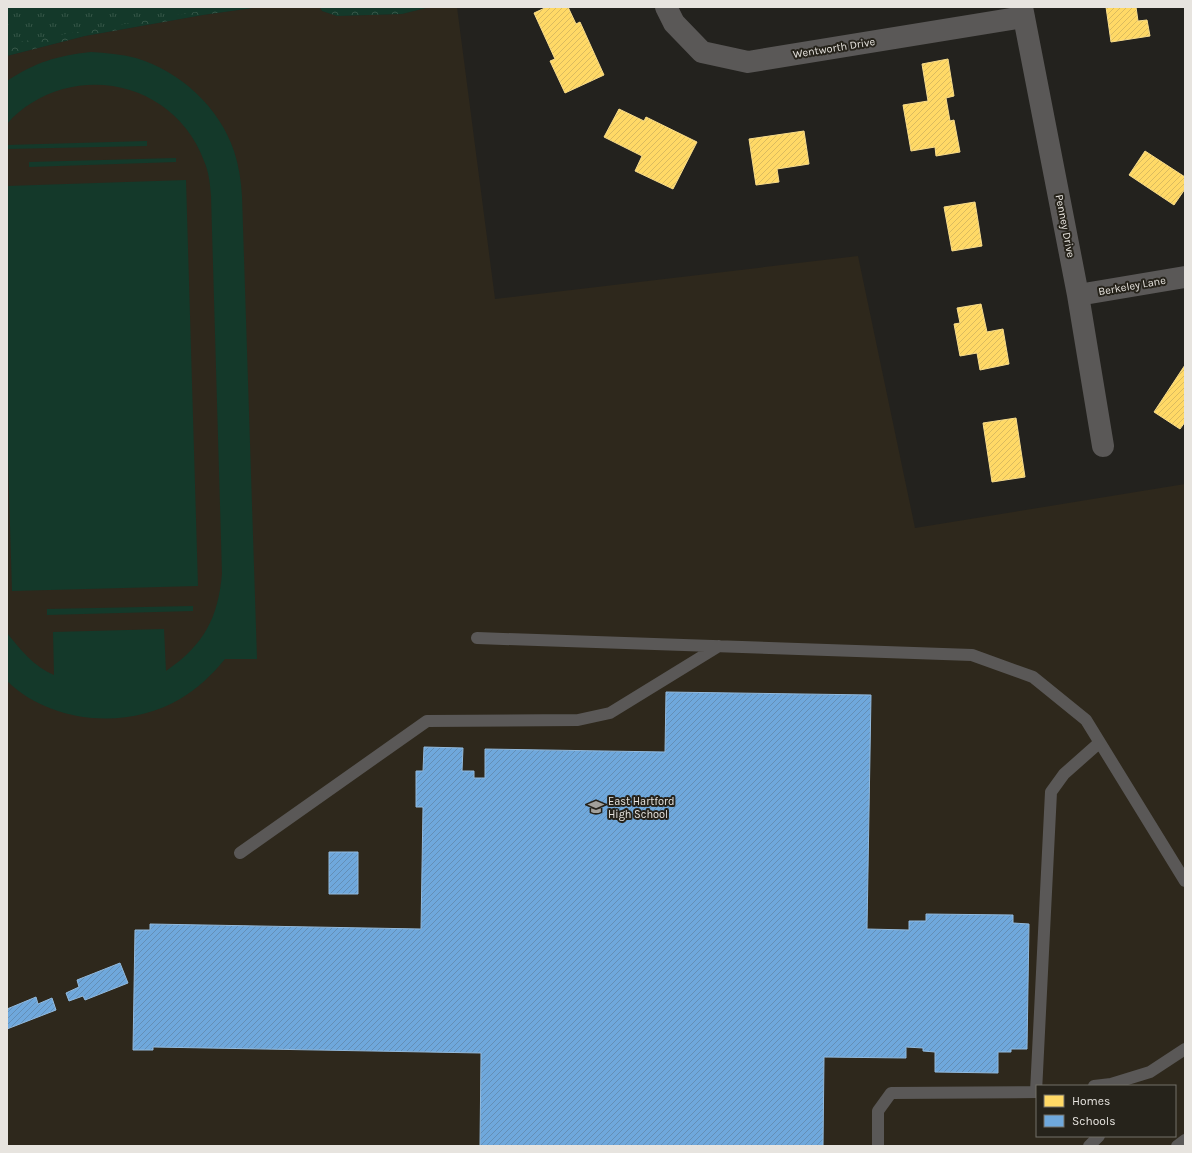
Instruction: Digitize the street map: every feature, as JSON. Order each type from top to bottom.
[{"type":"street","name":"Wentworth Drive","points":[[666,7],[674,23],[702,52],[748,62],[1023,12]]},
{"type":"street","name":"Penney Drive","points":[[1023,12],[1078,295],[1103,446]]},
{"type":"street","name":"Berkeley Lane","points":[[1078,295],[1185,277]]},
{"type":"lane","points":[[477,638],[972,655],[1033,677],[1086,720],[1185,881]]},
{"type":"lane","points":[[240,853],[426,721],[578,720],[610,713],[719,646]]},
{"type":"lane","points":[[1037,1085],[1051,792],[1064,774],[1099,743]]},
{"type":"lane","points":[[1103,1085],[1127,1082],[1150,1072],[1185,1049]]},
{"type":"lane","points":[[878,1146],[878,1111],[890,1093],[1036,1092]]},
{"type":"lane","points":[[1089,1146],[1098,1137]]},
{"type":"lane","points":[[1178,1146],[1185,1140]]},
{"type":"shaded area","name":"East Hartford High School","points":[[259,7],[320,7],[322,11],[337,16],[402,14],[428,7],[457,7],[495,299],[858,256],[915,528],[1185,484],[1185,1146],[7,1146],[7,56],[85,36],[203,15]]},
{"type":"green space","points":[[7,7],[259,7],[203,15],[85,36],[7,56]]},
{"type":"green space","points":[[7,7],[224,7],[7,44]]},
{"type":"green space","points":[[320,7],[428,7],[402,14],[337,16],[322,11]]},
{"type":"green space","points":[[91,52],[108,53],[136,58],[152,64],[168,72],[196,93],[219,120],[228,135],[237,162],[242,196],[257,659],[225,659],[193,691],[180,699],[159,709],[137,715],[114,718],[90,718],[67,714],[45,706],[25,695],[7,681],[7,633],[22,651],[34,662],[47,672],[54,675],[53,632],[164,629],[166,671],[190,651],[207,629],[213,617],[220,590],[222,574],[211,196],[206,165],[194,141],[181,123],[166,109],[148,97],[128,89],[107,85],[85,85],[63,89],[32,102],[7,124],[7,81],[27,69],[47,61]]},
{"type":"green space","points":[[147,141],[147,146],[7,149],[7,145]]},
{"type":"green space","points":[[176,158],[176,162],[29,167],[29,162]]},
{"type":"green space","points":[[186,180],[198,586],[12,591],[7,426],[7,186]]},
{"type":"green space","points":[[193,606],[193,611],[47,615],[47,609]]},
{"type":"building: Homes","points":[[547,7],[568,7],[576,24],[580,22],[604,75],[565,93],[550,61],[555,59],[534,13]]},
{"type":"building: Homes","points":[[1106,7],[1136,7],[1138,21],[1147,20],[1150,36],[1111,42]]},
{"type":"building: Homes","points":[[948,59],[954,96],[946,98],[950,121],[954,120],[960,152],[936,156],[935,147],[911,151],[903,105],[928,101],[922,64]]},
{"type":"building: Homes","points":[[619,109],[644,121],[646,117],[697,142],[673,189],[635,171],[642,156],[604,137]]},
{"type":"building: Homes","points":[[804,131],[809,164],[777,169],[779,182],[756,185],[749,139]]},
{"type":"building: Homes","points":[[1145,151],[1185,177],[1185,189],[1174,205],[1129,175]]},
{"type":"building: Homes","points":[[975,202],[982,246],[952,251],[944,207]]},
{"type":"building: Homes","points":[[981,304],[987,332],[1003,329],[1009,364],[980,370],[977,353],[960,356],[954,324],[960,323],[957,308]]},
{"type":"building: Homes","points":[[1185,365],[1185,422],[1180,429],[1154,412]]},
{"type":"building: Homes","points":[[1016,418],[1025,477],[992,482],[983,423]]},
{"type":"building: Schools","points":[[666,692],[871,695],[867,929],[909,930],[909,921],[926,921],[926,914],[1013,915],[1013,923],[1029,924],[1027,1049],[1011,1049],[1011,1052],[998,1052],[998,1073],[935,1072],[935,1052],[923,1051],[923,1048],[906,1047],[906,1058],[824,1057],[823,1146],[480,1146],[481,1053],[153,1047],[153,1050],[133,1050],[135,930],[150,930],[150,924],[421,929],[423,807],[416,807],[416,771],[423,771],[424,747],[463,748],[462,771],[474,771],[474,778],[485,778],[485,749],[665,752]]},
{"type":"building: Schools","points":[[329,852],[358,852],[358,894],[329,894]]},
{"type":"building: Schools","points":[[120,963],[128,983],[85,1000],[83,996],[69,1001],[66,993],[79,987],[77,980]]},
{"type":"building: Schools","points":[[36,997],[38,1004],[52,998],[56,1010],[7,1029],[7,1009]]},
{"type":"place","name":"East Hartford High School","points":[[596,807]]}]
